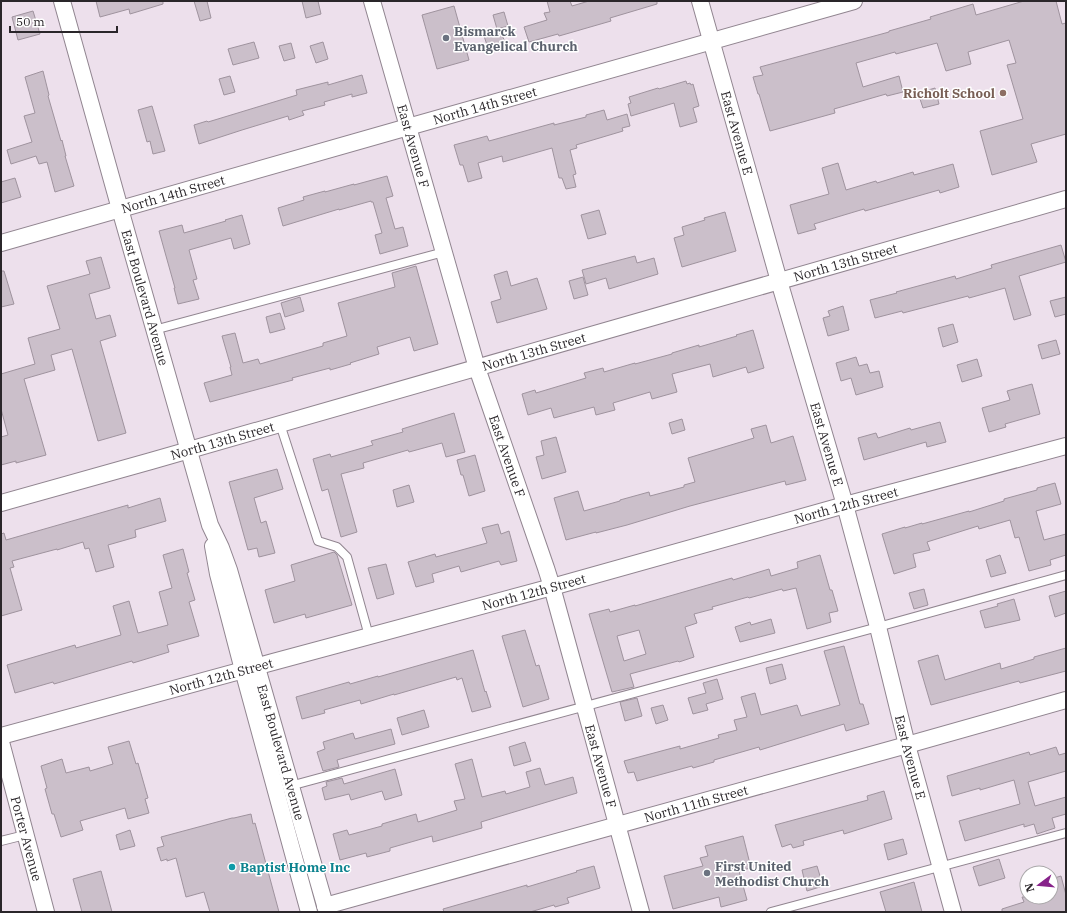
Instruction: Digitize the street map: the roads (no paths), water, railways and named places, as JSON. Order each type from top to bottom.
[{"type":"street","name":"East Boulevard Avenue","points":[[62,1],[210,524],[229,570],[250,668],[309,912]]},
{"type":"street","name":"East Avenue F","points":[[372,1],[477,368],[552,587],[640,912]]},
{"type":"street","name":"East Avenue E","points":[[700,1],[779,281],[846,505],[878,626],[907,745],[953,912]]},
{"type":"street","name":"North 14th Street","points":[[1,243],[854,1]]},
{"type":"street","name":"North 13th Street","points":[[1,503],[1066,199]]},
{"type":"street","name":"North 12th Street","points":[[1,736],[1066,446]]},
{"type":"street","name":"East Boulevard Avenue","points":[[250,668],[290,786],[326,909]]},
{"type":"street","name":"North 11th Street","points":[[326,909],[1066,700]]},
{"type":"street","name":"Porter Avenue","points":[[1,742],[46,912]]},
{"type":"lane","points":[[154,330],[444,252]]},
{"type":"lane","points":[[280,424],[318,541],[338,547],[347,557],[369,636]]},
{"type":"lane","points":[[290,786],[1066,575]]},
{"type":"lane","points":[[771,912],[1066,833]]},
{"type":"lane","points":[[1,841],[25,835]]},
{"type":"place","name":"Bismarck Evangelical Church","points":[[446,38]]},
{"type":"place","name":"Richolt School","points":[[1003,93]]},
{"type":"place","name":"Baptist Home Inc","points":[[232,867]]},
{"type":"place","name":"First United Methodist Church","points":[[707,873]]}]
